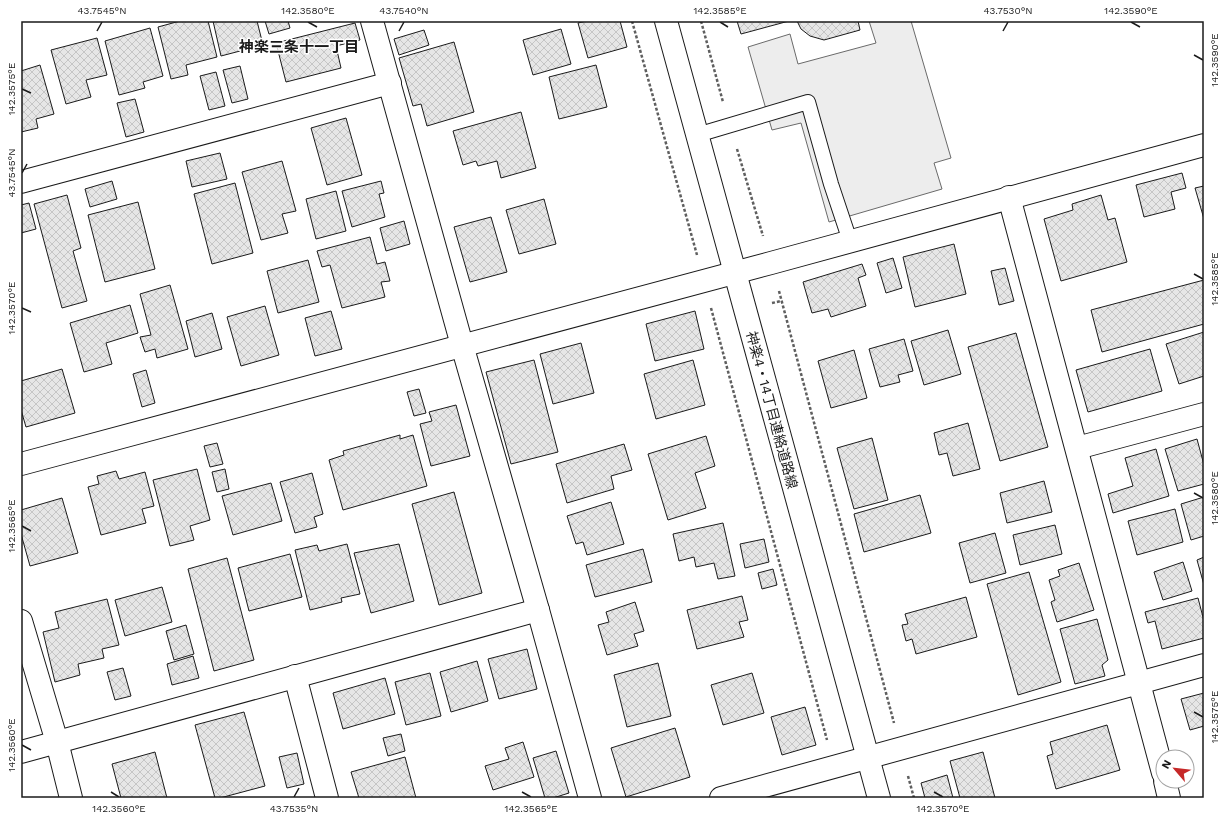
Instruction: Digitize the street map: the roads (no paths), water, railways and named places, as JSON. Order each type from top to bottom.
[{"type":"street","points":[[372,21],[590,798]]},
{"type":"street","name":"神楽4・14丁目連絡道路線","points":[[666,21],[879,798]]},
{"type":"street","points":[[21,182],[390,83]]},
{"type":"street","points":[[21,464],[1204,145]]},
{"type":"street","points":[[1009,197],[1157,749]]},
{"type":"street","points":[[1077,448],[1204,414]]},
{"type":"street","points":[[21,752],[538,610]]},
{"type":"street","points":[[21,621],[57,742],[71,798]]},
{"type":"street","points":[[721,798],[1204,665]]},
{"type":"street","points":[[295,676],[327,798]]},
{"type":"lane","points":[[697,135],[808,102],[831,184],[850,241]]},
{"type":"district","name":"神楽三条十一丁目","points":[[299,47]]}]
